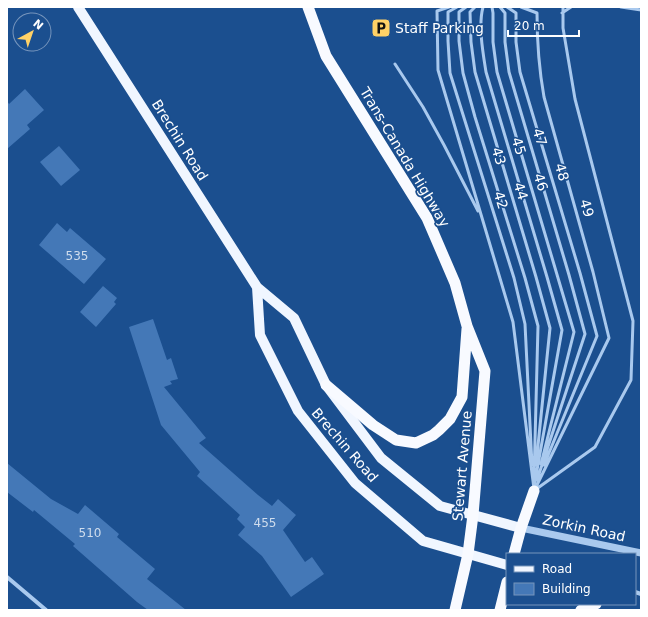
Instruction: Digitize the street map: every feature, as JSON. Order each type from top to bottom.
[{"type":"highway","name":"Trans-Canada Highway","points":[[308,7],[326,56],[427,218],[455,283],[467,326]]},
{"type":"highway","points":[[326,385],[373,425],[396,440],[416,443],[433,435],[450,419],[462,397],[467,326]]},
{"type":"highway","name":"Stewart Avenue","points":[[455,610],[468,554],[473,515],[485,371],[467,326]]},
{"type":"highway","points":[[514,553],[534,491]]},
{"type":"highway","points":[[500,610],[506,586]]},
{"type":"highway","points":[[581,610],[594,605]]},
{"type":"main road","name":"Brechin Road","points":[[78,7],[257,288],[294,318],[326,385],[381,458],[440,506],[521,528]]},
{"type":"main road","name":"Brechin Road","points":[[257,288],[260,335],[298,411],[355,482],[423,541],[506,565]]},
{"type":"street","name":"Zorkin Road","points":[[521,528],[641,553]]},
{"type":"street","points":[[7,577],[46,610]]},
{"type":"lane","points":[[448,7],[437,11],[438,70],[513,322],[534,491],[595,447],[631,380],[633,321],[575,99],[563,28],[563,7]]},
{"type":"lane","name":"42","points":[[458,7],[448,12],[450,73],[514,278],[526,324],[534,491]]},
{"type":"lane","name":"43","points":[[466,7],[459,12],[459,41],[463,73],[538,326],[534,491]]},
{"type":"lane","name":"44","points":[[475,7],[470,12],[474,72],[550,328],[534,491]]},
{"type":"lane","name":"45","points":[[483,7],[482,42],[486,72],[562,330],[534,491]]},
{"type":"lane","name":"46","points":[[492,7],[493,42],[497,72],[574,332],[534,491]]},
{"type":"lane","name":"47","points":[[500,7],[505,13],[505,42],[509,72],[585,334],[534,491]]},
{"type":"lane","name":"48","points":[[507,7],[516,13],[516,42],[520,72],[578,266],[597,336],[534,491]]},
{"type":"lane","name":"49","points":[[521,7],[537,13],[539,71],[544,97],[593,272],[609,338],[534,491]]},
{"type":"lane","points":[[562,13],[571,7]]},
{"type":"lane","points":[[621,7],[641,10]]},
{"type":"lane","points":[[395,64],[423,107],[483,220]]},
{"type":"building","points":[[25,89],[44,110],[27,125],[30,129],[7,149],[7,101],[9,104]]},
{"type":"building","points":[[59,146],[80,170],[61,186],[40,162]]},
{"type":"building","points":[[57,223],[67,232],[70,228],[106,259],[84,284],[39,245]]},
{"type":"building","points":[[103,286],[117,298],[114,302],[116,304],[96,327],[80,312]]},
{"type":"building","points":[[153,319],[167,360],[171,358],[178,379],[170,381],[172,384],[164,387],[206,438],[199,443],[272,506],[278,499],[296,515],[283,530],[305,562],[312,557],[324,574],[291,597],[262,556],[238,535],[245,527],[237,519],[240,515],[197,476],[200,472],[161,425],[129,327]]},
{"type":"building","points":[[7,463],[51,499],[78,514],[85,505],[119,534],[117,537],[155,569],[147,579],[186,610],[148,610],[137,602],[73,546],[75,544],[34,510],[33,512],[7,492]]},
{"type":"place","name":"Staff Parking","points":[[381,28]]}]
